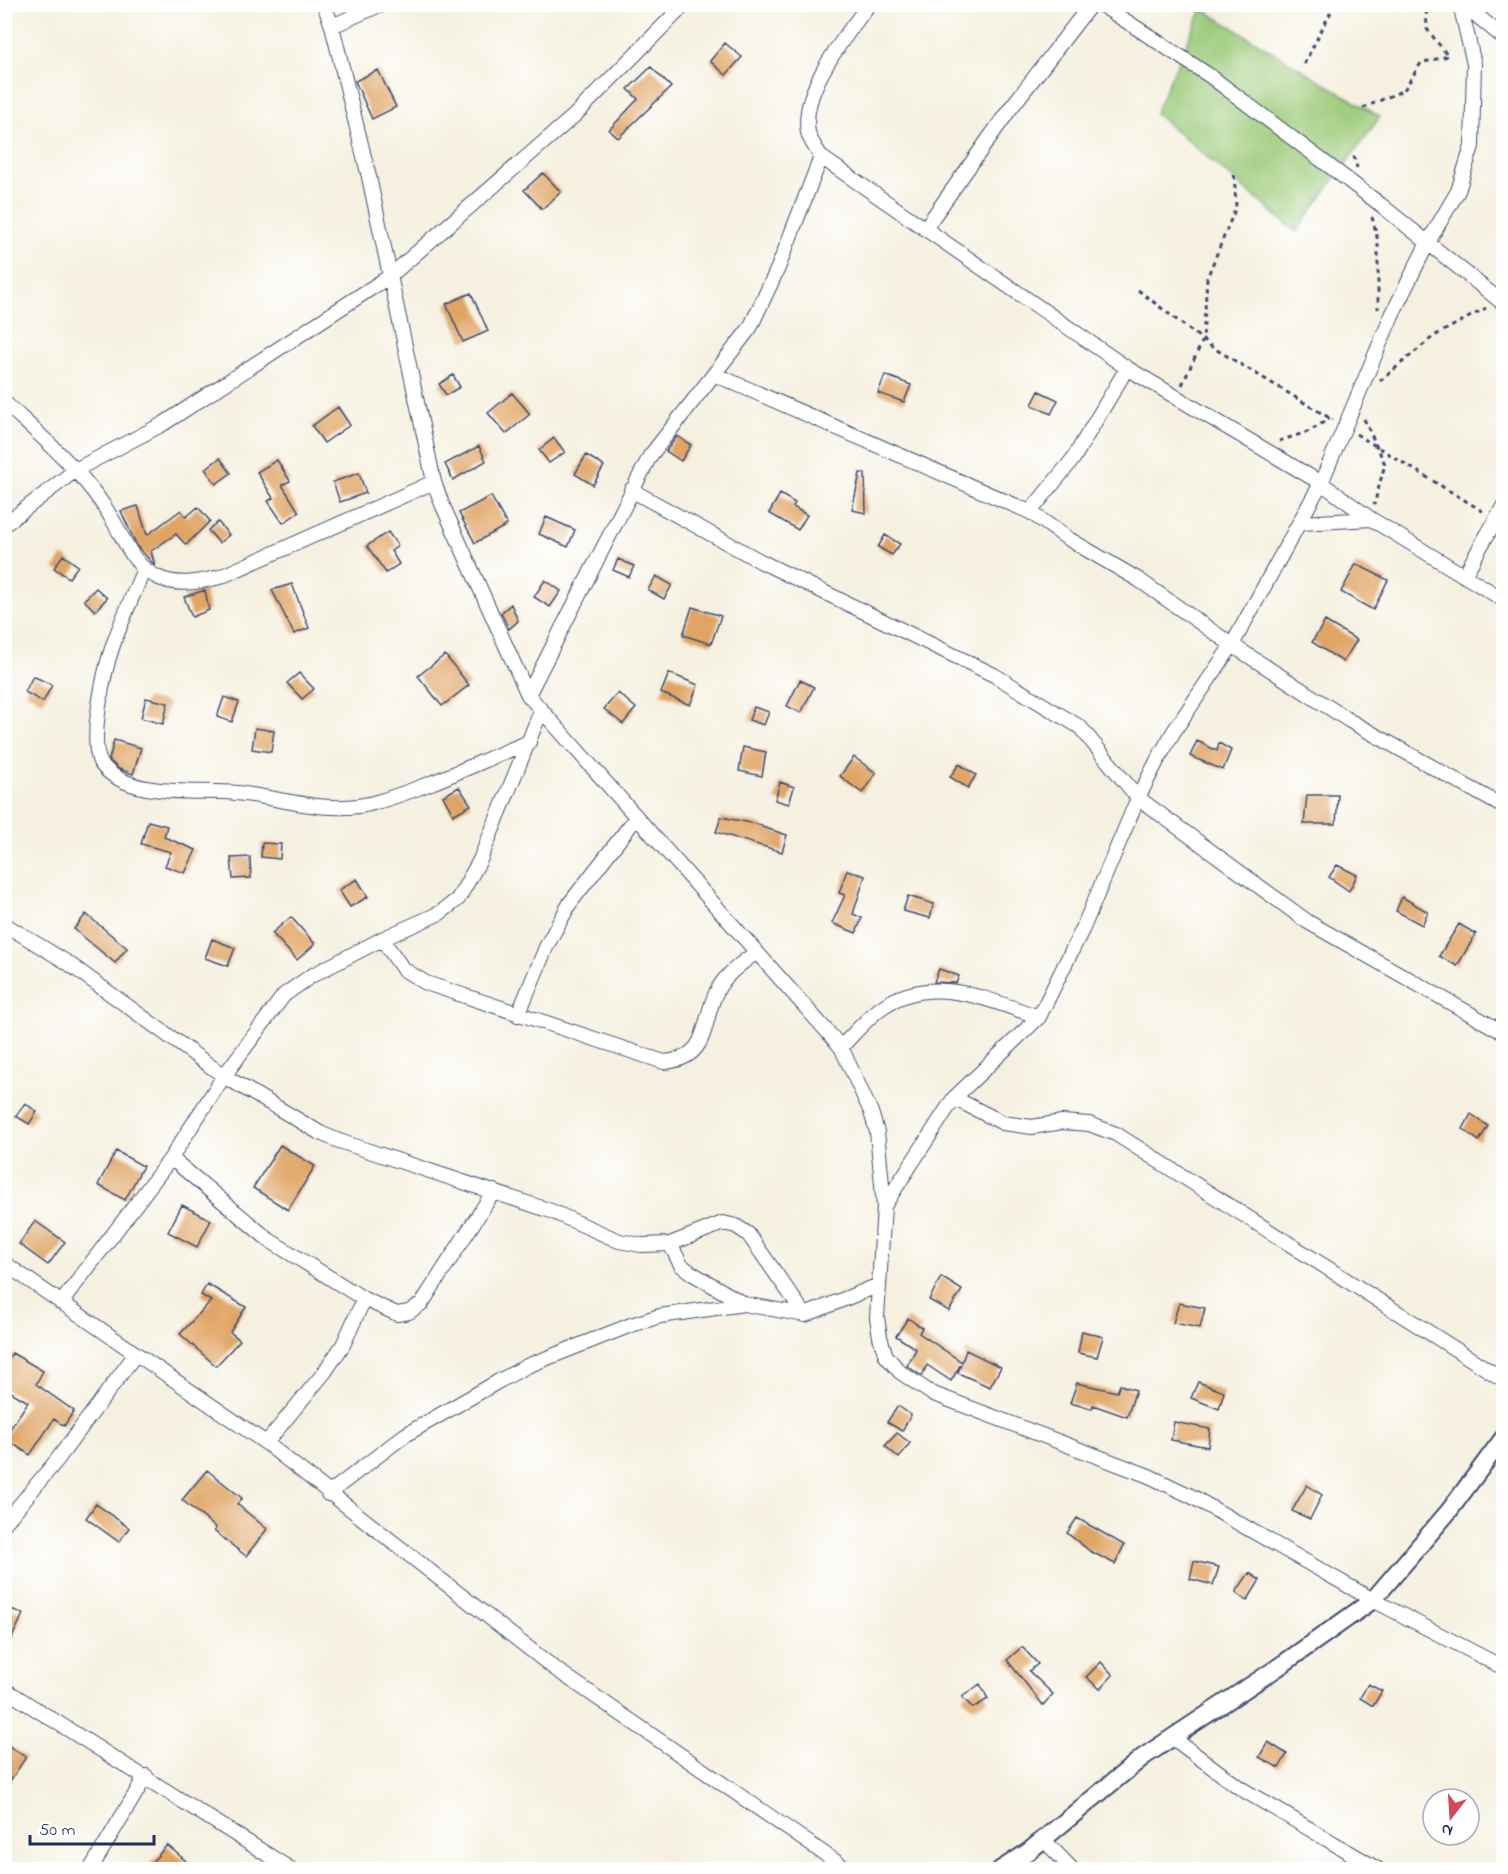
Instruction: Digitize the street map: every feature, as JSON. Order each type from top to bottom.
[{"type":"street","points":[[324,4],[332,26],[369,177],[434,482],[528,695],[842,1047],[871,1112],[877,1132],[884,1206],[877,1318],[886,1356],[900,1372],[931,1392],[1149,1476],[1191,1496],[1372,1600],[1503,1668]]},
{"type":"street","points":[[332,26],[382,4]]},
{"type":"street","points":[[4,525],[77,469],[163,424],[390,276],[575,115],[685,4]]},
{"type":"street","points":[[869,4],[826,62],[811,102],[808,132],[821,157],[867,190],[926,227],[1126,368],[1322,483],[1371,519],[1503,600]]},
{"type":"street","points":[[926,227],[1010,109],[1091,4]]},
{"type":"street","points":[[1100,4],[1210,76],[1381,205],[1502,302]]},
{"type":"street","points":[[884,1206],[954,1098],[1039,1017],[1083,928],[1138,798],[1174,731],[1232,645],[1322,483],[1392,315],[1427,244],[1458,191],[1472,146],[1474,64],[1462,4]]},
{"type":"street","points":[[1462,4],[1503,38]]},
{"type":"street","points":[[528,695],[650,456],[674,423],[716,375],[750,328],[778,268],[821,157]]},
{"type":"street","points":[[1030,512],[1072,459],[1126,368]]},
{"type":"street","points":[[716,375],[1030,512],[1067,538],[1139,580],[1232,645],[1350,721],[1503,807]]},
{"type":"street","points":[[4,402],[77,469],[144,569],[158,578],[172,582],[186,583],[220,577],[434,482]]},
{"type":"street","points":[[631,490],[762,562],[994,675],[1080,727],[1138,798],[1308,922],[1503,1033]]},
{"type":"street","points":[[1464,576],[1503,505]]},
{"type":"street","points":[[1301,523],[1371,519]]},
{"type":"street","points":[[144,569],[112,647],[100,700],[96,744],[102,765],[118,778],[142,786],[169,791],[236,793],[311,806],[350,808],[376,802],[529,742]]},
{"type":"street","points":[[61,1303],[171,1158],[224,1076],[284,996],[311,976],[382,939],[440,913],[458,899],[480,860],[541,711]]},
{"type":"street","points":[[518,1015],[547,945],[570,903],[636,818]]},
{"type":"street","points":[[4,924],[68,963],[224,1076],[320,1133],[551,1210],[619,1240],[641,1245],[670,1244],[708,1227],[723,1223],[736,1226],[748,1234],[806,1315]]},
{"type":"street","points":[[382,939],[403,969],[412,977],[518,1015],[664,1062],[682,1060],[695,1051],[703,1036],[712,1002],[726,977],[756,952]]},
{"type":"street","points":[[842,1047],[880,1008],[900,996],[932,989],[965,992],[1039,1017]]},
{"type":"street","points":[[954,1098],[1003,1123],[1032,1127],[1062,1122],[1089,1124],[1116,1134],[1503,1380]]},
{"type":"street","points":[[171,1158],[269,1240],[364,1299],[397,1314],[409,1312],[422,1303],[494,1191]]},
{"type":"street","points":[[670,1244],[681,1265],[744,1304]]},
{"type":"street","points":[[4,1263],[266,1443],[328,1494],[554,1668],[847,1869]]},
{"type":"street","points":[[328,1494],[405,1436],[527,1366],[631,1325],[660,1316],[744,1304],[806,1315],[879,1285]]},
{"type":"street","points":[[266,1443],[324,1373],[343,1345],[364,1299]]},
{"type":"street","points":[[4,1524],[64,1452],[135,1355]]},
{"type":"street","points":[[1000,1869],[1043,1839],[1143,1757],[1372,1600],[1449,1511],[1503,1437]]},
{"type":"street","points":[[4,1689],[292,1869]]},
{"type":"street","points":[[1173,1738],[1240,1788],[1379,1869]]},
{"type":"street","points":[[90,1869],[146,1776]]},
{"type":"street","points":[[1043,1839],[1073,1869]]},
{"type":"path","points":[[1304,64],[1335,4]]},
{"type":"path","points":[[1363,108],[1404,90],[1421,63],[1448,56],[1427,29],[1426,4]]},
{"type":"path","points":[[1354,156],[1360,177]]},
{"type":"path","points":[[1176,397],[1203,340],[1207,278],[1236,207],[1234,171]]},
{"type":"path","points":[[1369,209],[1378,240],[1378,311]]},
{"type":"path","points":[[1138,290],[1203,340],[1334,421]]},
{"type":"path","points":[[1260,447],[1310,431],[1356,401],[1434,336],[1502,302]]},
{"type":"path","points":[[1356,401],[1385,464],[1371,519]]},
{"type":"path","points":[[1354,433],[1494,518]]},
{"type":"green space","points":[[1202,9],[1380,117],[1296,232],[1155,113]]},
{"type":"building","points":[[725,43],[742,57],[726,75],[710,61]]},
{"type":"building","points":[[651,67],[671,87],[618,138],[609,130],[638,99],[628,89]]},
{"type":"building","points":[[378,70],[396,107],[372,119],[355,81]]},
{"type":"building","points":[[543,173],[561,192],[542,209],[524,190]]},
{"type":"building","points":[[471,293],[488,331],[463,342],[446,304]]},
{"type":"building","points":[[453,375],[460,387],[446,395],[439,384]]},
{"type":"building","points":[[885,375],[911,385],[904,402],[878,393]]},
{"type":"building","points":[[1039,391],[1058,400],[1051,414],[1032,405]]},
{"type":"building","points":[[512,393],[530,414],[506,434],[488,413]]},
{"type":"building","points":[[338,407],[350,425],[324,443],[312,426]]},
{"type":"building","points":[[677,436],[691,445],[681,461],[666,451]]},
{"type":"building","points":[[554,438],[565,452],[549,463],[539,450]]},
{"type":"building","points":[[479,446],[486,461],[453,480],[445,464]]},
{"type":"building","points":[[586,455],[604,466],[593,485],[575,474]]},
{"type":"building","points":[[220,458],[231,473],[216,484],[205,469]]},
{"type":"building","points":[[277,460],[290,481],[282,485],[299,512],[283,523],[268,501],[273,498],[257,472]]},
{"type":"building","points":[[359,473],[366,493],[340,502],[333,482]]},
{"type":"building","points":[[860,473],[865,473],[866,513],[852,510]]},
{"type":"building","points":[[780,494],[795,503],[793,507],[807,515],[798,530],[769,513]]},
{"type":"building","points":[[491,496],[507,525],[475,543],[459,513]]},
{"type":"building","points":[[138,506],[147,535],[181,510],[186,517],[198,507],[210,521],[186,545],[176,534],[151,551],[155,566],[137,546],[121,511]]},
{"type":"building","points":[[546,517],[575,530],[568,547],[539,534]]},
{"type":"building","points":[[218,522],[229,535],[219,543],[208,530]]},
{"type":"building","points":[[388,532],[398,546],[391,551],[399,564],[386,573],[367,546]]},
{"type":"building","points":[[885,535],[900,544],[892,555],[878,547]]},
{"type":"building","points":[[63,555],[78,566],[69,578],[54,568]]},
{"type":"building","points":[[618,559],[634,566],[629,577],[613,570]]},
{"type":"building","points":[[1356,564],[1388,580],[1373,610],[1341,592]]},
{"type":"building","points":[[656,576],[672,585],[664,599],[648,590]]},
{"type":"building","points":[[545,580],[561,591],[550,607],[534,597]]},
{"type":"building","points":[[292,584],[309,628],[294,634],[272,590]]},
{"type":"building","points":[[96,588],[107,598],[95,611],[84,600]]},
{"type":"building","points":[[205,590],[209,610],[192,617],[184,597]]},
{"type":"building","points":[[511,604],[518,621],[509,629],[501,613]]},
{"type":"building","points":[[692,607],[721,616],[711,644],[683,635]]},
{"type":"building","points":[[1325,621],[1357,640],[1343,662],[1312,642]]},
{"type":"building","points":[[445,655],[469,685],[442,706],[418,676]]},
{"type":"building","points":[[299,673],[314,689],[302,699],[287,683]]},
{"type":"building","points":[[669,673],[698,685],[690,705],[661,693]]},
{"type":"building","points":[[33,676],[52,685],[43,702],[25,692]]},
{"type":"building","points":[[800,680],[814,687],[801,713],[787,706]]},
{"type":"building","points":[[618,693],[636,708],[623,724],[604,709]]},
{"type":"building","points":[[224,697],[239,702],[232,722],[217,717]]},
{"type":"building","points":[[146,698],[168,703],[163,724],[141,718]]},
{"type":"building","points":[[754,707],[769,712],[764,725],[749,720]]},
{"type":"building","points":[[255,728],[274,731],[271,752],[252,749]]},
{"type":"building","points":[[114,740],[141,748],[133,774],[119,769],[109,760]]},
{"type":"building","points":[[1197,741],[1217,751],[1219,743],[1231,750],[1223,770],[1190,756]]},
{"type":"building","points":[[743,747],[766,752],[762,776],[739,771]]},
{"type":"building","points":[[854,757],[876,773],[862,793],[840,776]]},
{"type":"building","points":[[959,764],[976,775],[968,788],[950,777]]},
{"type":"building","points":[[780,782],[794,787],[789,804],[775,800]]},
{"type":"building","points":[[459,787],[471,805],[453,815],[443,796]]},
{"type":"building","points":[[1307,795],[1338,795],[1336,824],[1304,824]]},
{"type":"building","points":[[721,817],[762,825],[762,827],[787,835],[782,852],[716,832]]},
{"type":"building","points":[[148,821],[167,826],[164,837],[196,850],[185,873],[165,866],[171,852],[141,844]]},
{"type":"building","points":[[262,843],[281,844],[280,859],[261,857]]},
{"type":"building","points":[[250,857],[251,878],[233,879],[231,858]]},
{"type":"building","points":[[1337,865],[1357,875],[1349,891],[1329,877]]},
{"type":"building","points":[[847,870],[865,876],[853,914],[862,918],[856,933],[832,923],[845,895],[839,893]]},
{"type":"building","points":[[357,879],[368,897],[350,907],[339,890]]},
{"type":"building","points":[[908,896],[934,904],[930,918],[903,911]]},
{"type":"building","points":[[1402,897],[1428,912],[1422,925],[1396,911]]},
{"type":"building","points":[[86,914],[127,948],[115,963],[74,929]]},
{"type":"building","points":[[291,917],[315,944],[297,960],[272,933]]},
{"type":"building","points":[[1459,924],[1476,934],[1457,966],[1439,956]]},
{"type":"building","points":[[212,939],[235,948],[228,966],[205,958]]},
{"type":"building","points":[[939,969],[959,976],[956,983],[934,982]]},
{"type":"building","points":[[25,1103],[37,1112],[29,1124],[16,1116]]},
{"type":"building","points":[[1471,1114],[1488,1126],[1479,1141],[1463,1129]]},
{"type":"building","points":[[280,1145],[315,1166],[288,1210],[253,1188]]},
{"type":"building","points":[[116,1151],[143,1166],[125,1200],[98,1185]]},
{"type":"building","points":[[182,1205],[211,1220],[197,1247],[168,1232]]},
{"type":"building","points":[[35,1221],[65,1242],[48,1265],[19,1244]]},
{"type":"building","points":[[941,1277],[962,1290],[949,1311],[929,1300]]},
{"type":"building","points":[[207,1284],[246,1307],[230,1332],[240,1340],[216,1366],[180,1334],[211,1301],[201,1295]]},
{"type":"building","points":[[1179,1303],[1205,1308],[1200,1328],[1173,1323]]},
{"type":"building","points":[[908,1318],[922,1328],[919,1333],[962,1362],[966,1350],[1001,1367],[990,1387],[958,1373],[961,1364],[951,1381],[927,1365],[922,1376],[907,1366],[916,1349],[896,1336]]},
{"type":"building","points":[[1082,1331],[1103,1337],[1097,1357],[1078,1353]]},
{"type":"building","points":[[12,1353],[43,1371],[36,1384],[74,1411],[64,1426],[54,1419],[30,1455],[4,1438],[28,1402],[4,1388],[4,1366]]},
{"type":"building","points":[[1198,1382],[1224,1392],[1219,1409],[1191,1398]]},
{"type":"building","points":[[1077,1383],[1117,1392],[1120,1385],[1136,1390],[1127,1417],[1093,1405],[1092,1409],[1070,1403]]},
{"type":"building","points":[[898,1406],[911,1415],[902,1431],[887,1422]]},
{"type":"building","points":[[1174,1422],[1210,1429],[1208,1447],[1171,1440]]},
{"type":"building","points":[[897,1433],[910,1443],[899,1458],[885,1446]]},
{"type":"building","points":[[207,1470],[242,1498],[237,1504],[267,1529],[246,1556],[214,1531],[216,1528],[182,1500]]},
{"type":"building","points":[[1307,1485],[1322,1495],[1310,1519],[1292,1511]]},
{"type":"building","points":[[96,1504],[129,1528],[119,1542],[86,1518]]},
{"type":"building","points":[[1077,1518],[1124,1545],[1115,1564],[1090,1551],[1067,1533]]},
{"type":"building","points":[[1194,1561],[1219,1567],[1213,1585],[1190,1579]]},
{"type":"building","points":[[1249,1573],[1260,1580],[1247,1601],[1236,1592]]},
{"type":"building","points":[[4,1606],[23,1614],[4,1655]]},
{"type":"building","points":[[1022,1647],[1038,1664],[1029,1671],[1053,1694],[1043,1705],[1007,1660]]},
{"type":"building","points":[[1101,1662],[1113,1675],[1100,1689],[1086,1677]]},
{"type":"building","points":[[980,1684],[988,1699],[973,1708],[962,1697]]},
{"type":"building","points":[[1368,1684],[1382,1691],[1373,1706],[1360,1698]]},
{"type":"building","points":[[1268,1742],[1287,1754],[1279,1768],[1259,1757]]},
{"type":"building","points":[[4,1743],[26,1757],[4,1790]]},
{"type":"building","points":[[167,1845],[186,1861],[178,1869],[146,1869]]}]
